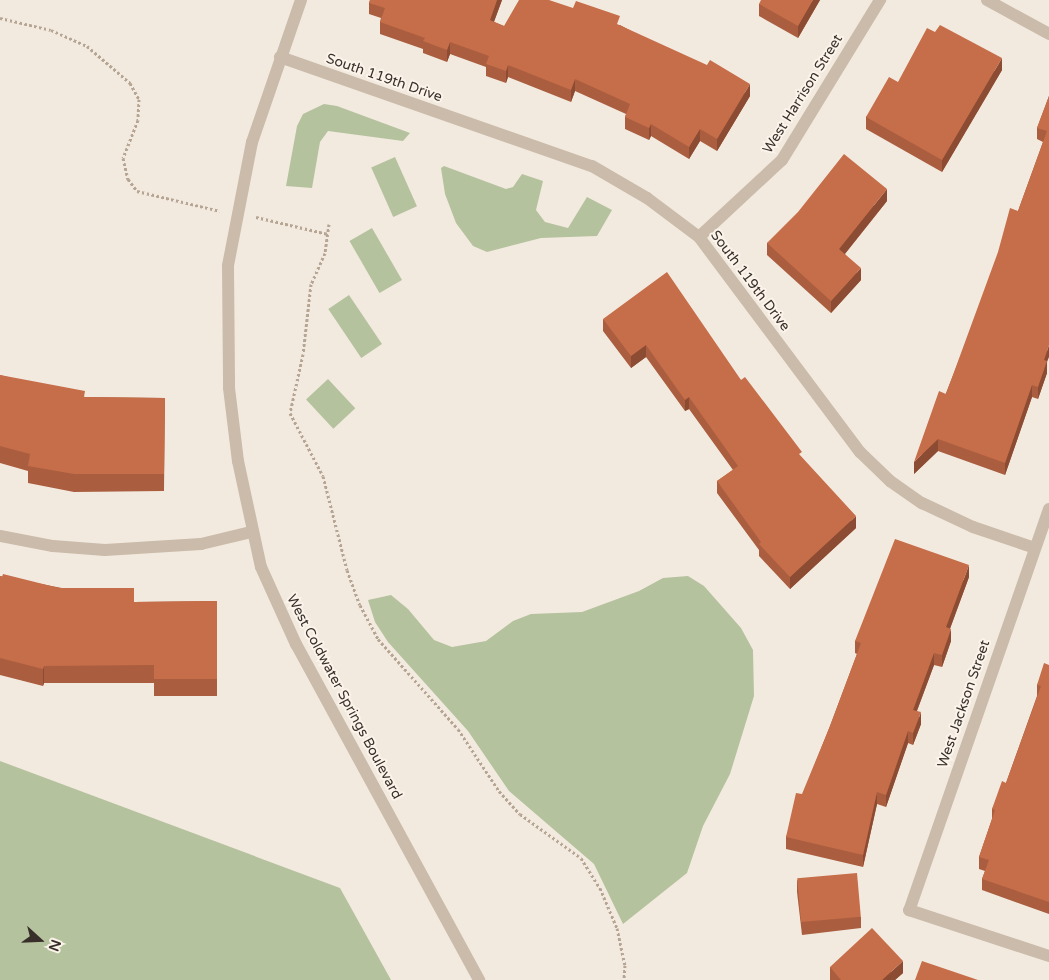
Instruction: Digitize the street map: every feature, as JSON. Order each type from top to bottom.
[{"type":"street","name":"West Coldwater Springs Boulevard","points":[[301,0],[252,142],[228,266],[229,388],[251,532],[261,567],[296,644],[479,980]]},
{"type":"street","name":"West Harrison Street","points":[[699,237],[782,160],[880,0]]},
{"type":"street","points":[[987,0],[1049,34]]},
{"type":"street","name":"South 119th Drive","points":[[280,57],[592,166],[647,198],[699,237],[860,452],[890,481],[922,503],[973,527],[1034,548]]},
{"type":"street","name":"West Jackson Street","points":[[1049,509],[909,910],[1049,956]]},
{"type":"street","points":[[0,536],[53,546],[105,550],[201,544],[251,532]]},
{"type":"path","points":[[0,18],[51,30],[87,46],[130,82],[139,99],[138,120],[123,158],[128,180],[137,192],[186,206],[291,223],[328,234]]},
{"type":"path","points":[[329,224],[325,253],[312,284],[303,354],[290,413],[323,476],[347,570],[360,605],[378,638],[458,729],[499,791],[520,814],[581,858],[600,888],[617,928],[624,965],[624,980]]},
{"type":"green space","points":[[324,104],[337,106],[410,133],[403,141],[328,131],[320,142],[312,188],[286,186],[297,126],[303,114]]},
{"type":"green space","points":[[395,157],[417,206],[393,217],[371,168]]},
{"type":"green space","points":[[444,166],[506,189],[513,187],[522,174],[543,181],[536,210],[545,222],[568,228],[587,197],[612,210],[597,236],[541,238],[487,252],[473,246],[456,223],[445,194],[441,168]]},
{"type":"green space","points":[[372,228],[402,280],[379,293],[349,241]]},
{"type":"green space","points":[[349,295],[382,344],[361,358],[328,309]]},
{"type":"green space","points":[[328,379],[355,408],[333,429],[306,399]]},
{"type":"green space","points":[[688,576],[704,586],[741,628],[753,650],[754,696],[730,774],[703,826],[687,873],[623,924],[594,864],[509,791],[468,731],[388,642],[375,622],[368,600],[391,595],[408,609],[434,640],[452,647],[486,641],[513,621],[531,614],[582,612],[639,591],[663,578]]},
{"type":"green space","points":[[0,761],[340,888],[391,980],[0,980]]},
{"type":"building","points":[[370,0],[497,0],[490,20],[504,26],[519,0],[549,0],[573,8],[576,1],[620,16],[617,24],[707,65],[710,60],[750,84],[717,139],[700,129],[689,147],[651,124],[649,128],[625,117],[630,104],[575,79],[571,90],[508,65],[506,71],[486,64],[489,56],[450,42],[447,50],[423,41],[425,38],[380,22],[385,8],[369,3]]},
{"type":"building","points":[[761,0],[813,0],[798,26],[759,4]]},
{"type":"building","points":[[940,25],[1002,58],[942,160],[866,117],[889,77],[898,82],[927,28],[935,32]]},
{"type":"building","points":[[1049,96],[1049,345],[1044,360],[1047,361],[1038,387],[1032,385],[1005,463],[938,439],[914,462],[939,391],[946,394],[998,252],[1010,208],[1018,211],[1047,131],[1037,128]]},
{"type":"building","points":[[844,154],[887,189],[839,249],[861,268],[831,301],[767,243],[798,212]]},
{"type":"building","points":[[667,272],[741,380],[745,377],[802,452],[799,454],[856,516],[790,577],[759,544],[761,542],[717,481],[738,466],[689,397],[685,400],[646,345],[631,356],[603,319]]},
{"type":"building","points":[[0,375],[85,391],[84,397],[165,398],[164,474],[74,474],[28,466],[30,454],[0,446]]},
{"type":"building","points":[[895,539],[969,565],[946,627],[951,629],[942,655],[934,653],[913,710],[921,712],[913,733],[908,731],[886,795],[877,792],[863,855],[786,837],[796,793],[802,794],[830,726],[861,643],[855,641]]},
{"type":"building","points":[[3,574],[59,588],[134,588],[134,602],[217,601],[217,679],[154,679],[154,665],[44,666],[43,669],[0,658],[0,576],[2,577]]},
{"type":"building","points":[[1044,663],[1049,665],[1049,902],[982,879],[989,860],[979,857],[995,810],[992,809],[1002,781],[1006,783],[1041,686],[1037,685]]},
{"type":"building","points":[[857,873],[861,917],[801,922],[797,878]]},
{"type":"building","points":[[872,928],[903,961],[882,980],[841,980],[830,967]]},
{"type":"building","points":[[922,961],[978,980],[915,980]]}]
